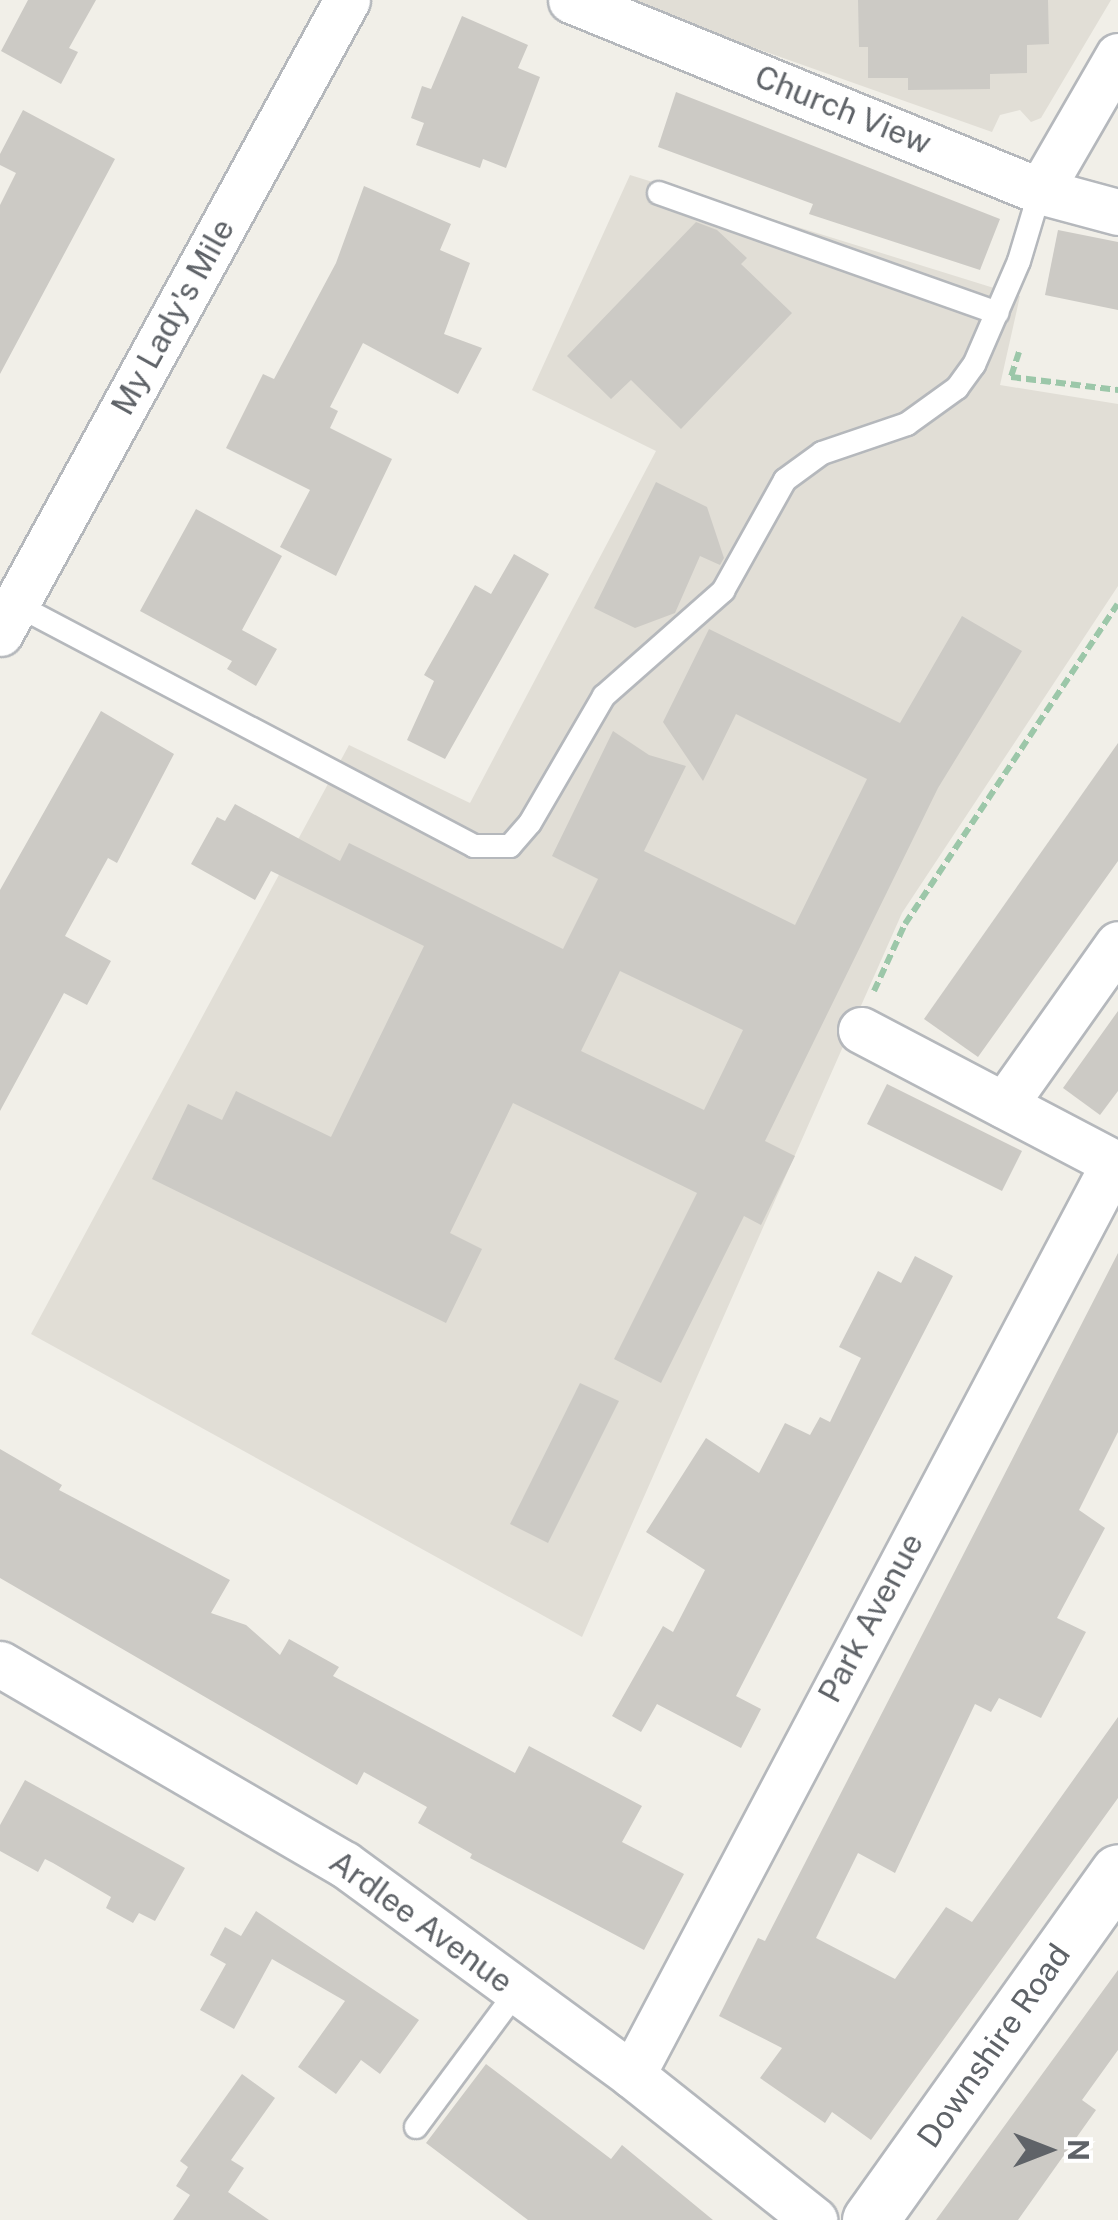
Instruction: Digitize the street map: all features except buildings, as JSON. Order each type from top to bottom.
[{"type":"street","name":"My Lady's Mile","points":[[8,619],[347,0]]},
{"type":"street","name":"Church View","points":[[571,0],[1040,190],[1118,212]]},
{"type":"street","points":[[1040,190],[1118,56]]},
{"type":"street","points":[[1004,1105],[1118,944]]},
{"type":"street","points":[[862,1030],[1116,1164]]},
{"type":"street","name":"Park Avenue","points":[[632,2075],[1116,1164]]},
{"type":"street","name":"Ardlee Avenue","points":[[0,1664],[344,1864],[632,2075],[814,2220]]},
{"type":"street","name":"Downshire Road","points":[[870,2220],[1118,1872]]},
{"type":"lane","points":[[8,619],[474,846],[510,846],[530,824],[604,696],[723,591],[785,480],[822,453],[908,424],[940,405],[974,366],[1040,190]]},
{"type":"lane","points":[[659,193],[997,313]]},
{"type":"lane","points":[[416,2126],[517,1991]]},
{"type":"path","points":[[1022,341],[1011,377],[1118,390]]},
{"type":"path","points":[[862,1030],[905,924],[1118,604]]},
{"type":"shaded area","points":[[619,0],[1111,0],[1041,118],[1031,122],[1020,110],[1000,115],[992,132]]},
{"type":"shaded area","points":[[630,175],[1020,296],[1000,385],[1118,404],[1118,586],[902,913],[582,1637],[31,1334],[349,745],[470,803],[656,451],[532,390]]}]
